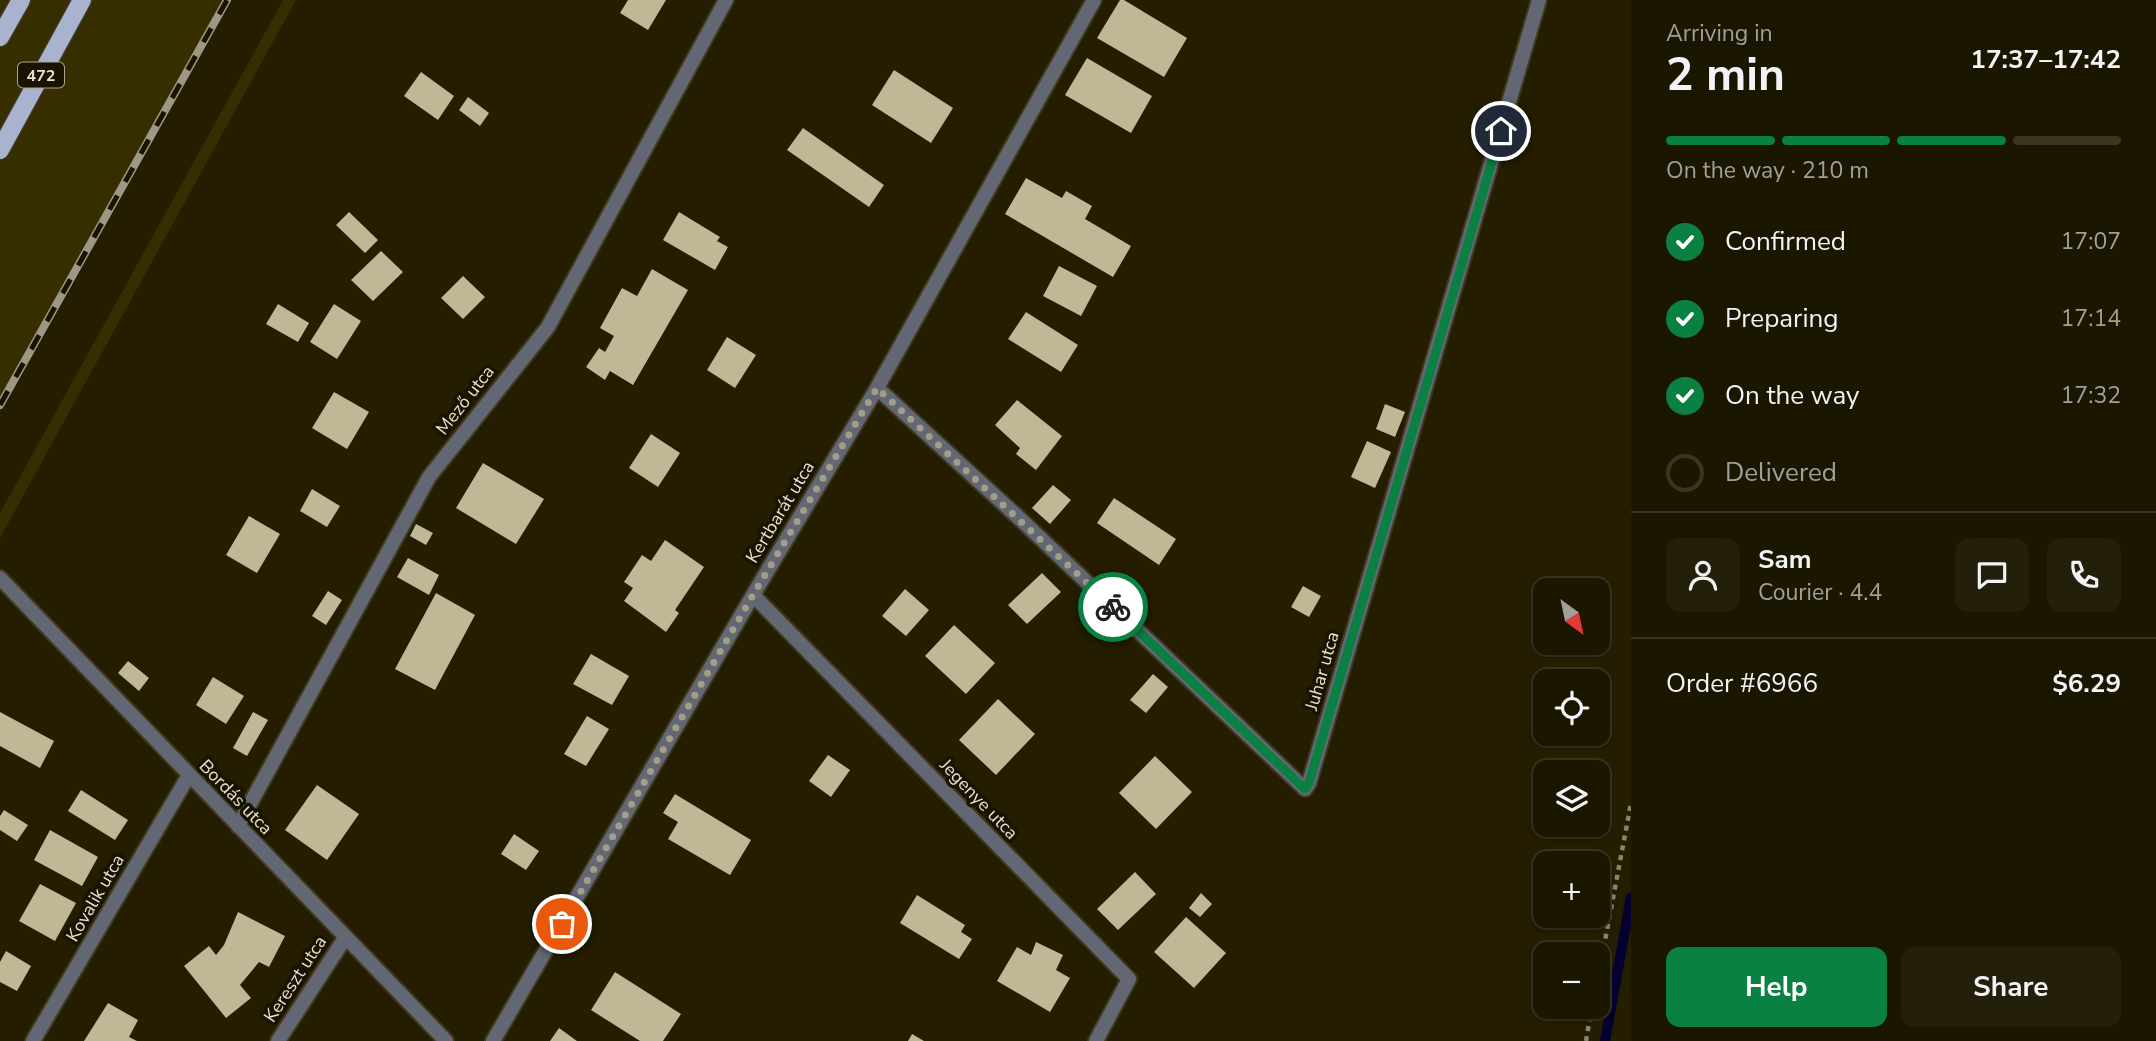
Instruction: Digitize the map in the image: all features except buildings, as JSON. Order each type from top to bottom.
[{"type":"main road","points":[[0,37],[21,0]]},
{"type":"main road","name":"472","points":[[0,150],[82,0]]},
{"type":"street","name":"Mező utca","points":[[238,826],[429,477],[548,327],[726,0]]},
{"type":"street","name":"Kertbarát utca","points":[[493,1041],[877,388],[1094,0]]},
{"type":"street","name":"Juhar utca","points":[[877,388],[1019,518],[1305,789],[1317,757],[1539,0]]},
{"type":"street","name":"Bordás utca","points":[[0,578],[446,1041]]},
{"type":"street","name":"Jegenye utca","points":[[753,595],[1129,979],[1096,1041]]},
{"type":"street","name":"Kovalik utca","points":[[33,1041],[189,775]]},
{"type":"street","name":"Kereszt utca","points":[[278,1041],[345,938]]},
{"type":"path","points":[[1605,942],[1631,803]]},
{"type":"path","points":[[1586,1041],[1590,1019]]},
{"type":"shaded area","points":[[0,0],[224,0],[0,406]]},
{"type":"shaded area","points":[[283,0],[296,0],[0,538],[0,513]]},
{"type":"waterway","points":[[1605,1041],[1631,897]]},
{"type":"railway","points":[[0,405],[227,0]]},
{"type":"way so far","points":[[562,924],[877,388],[1113,607]]},
{"type":"route","points":[[1113,607],[1305,789],[1309,783],[1501,131]]}]
